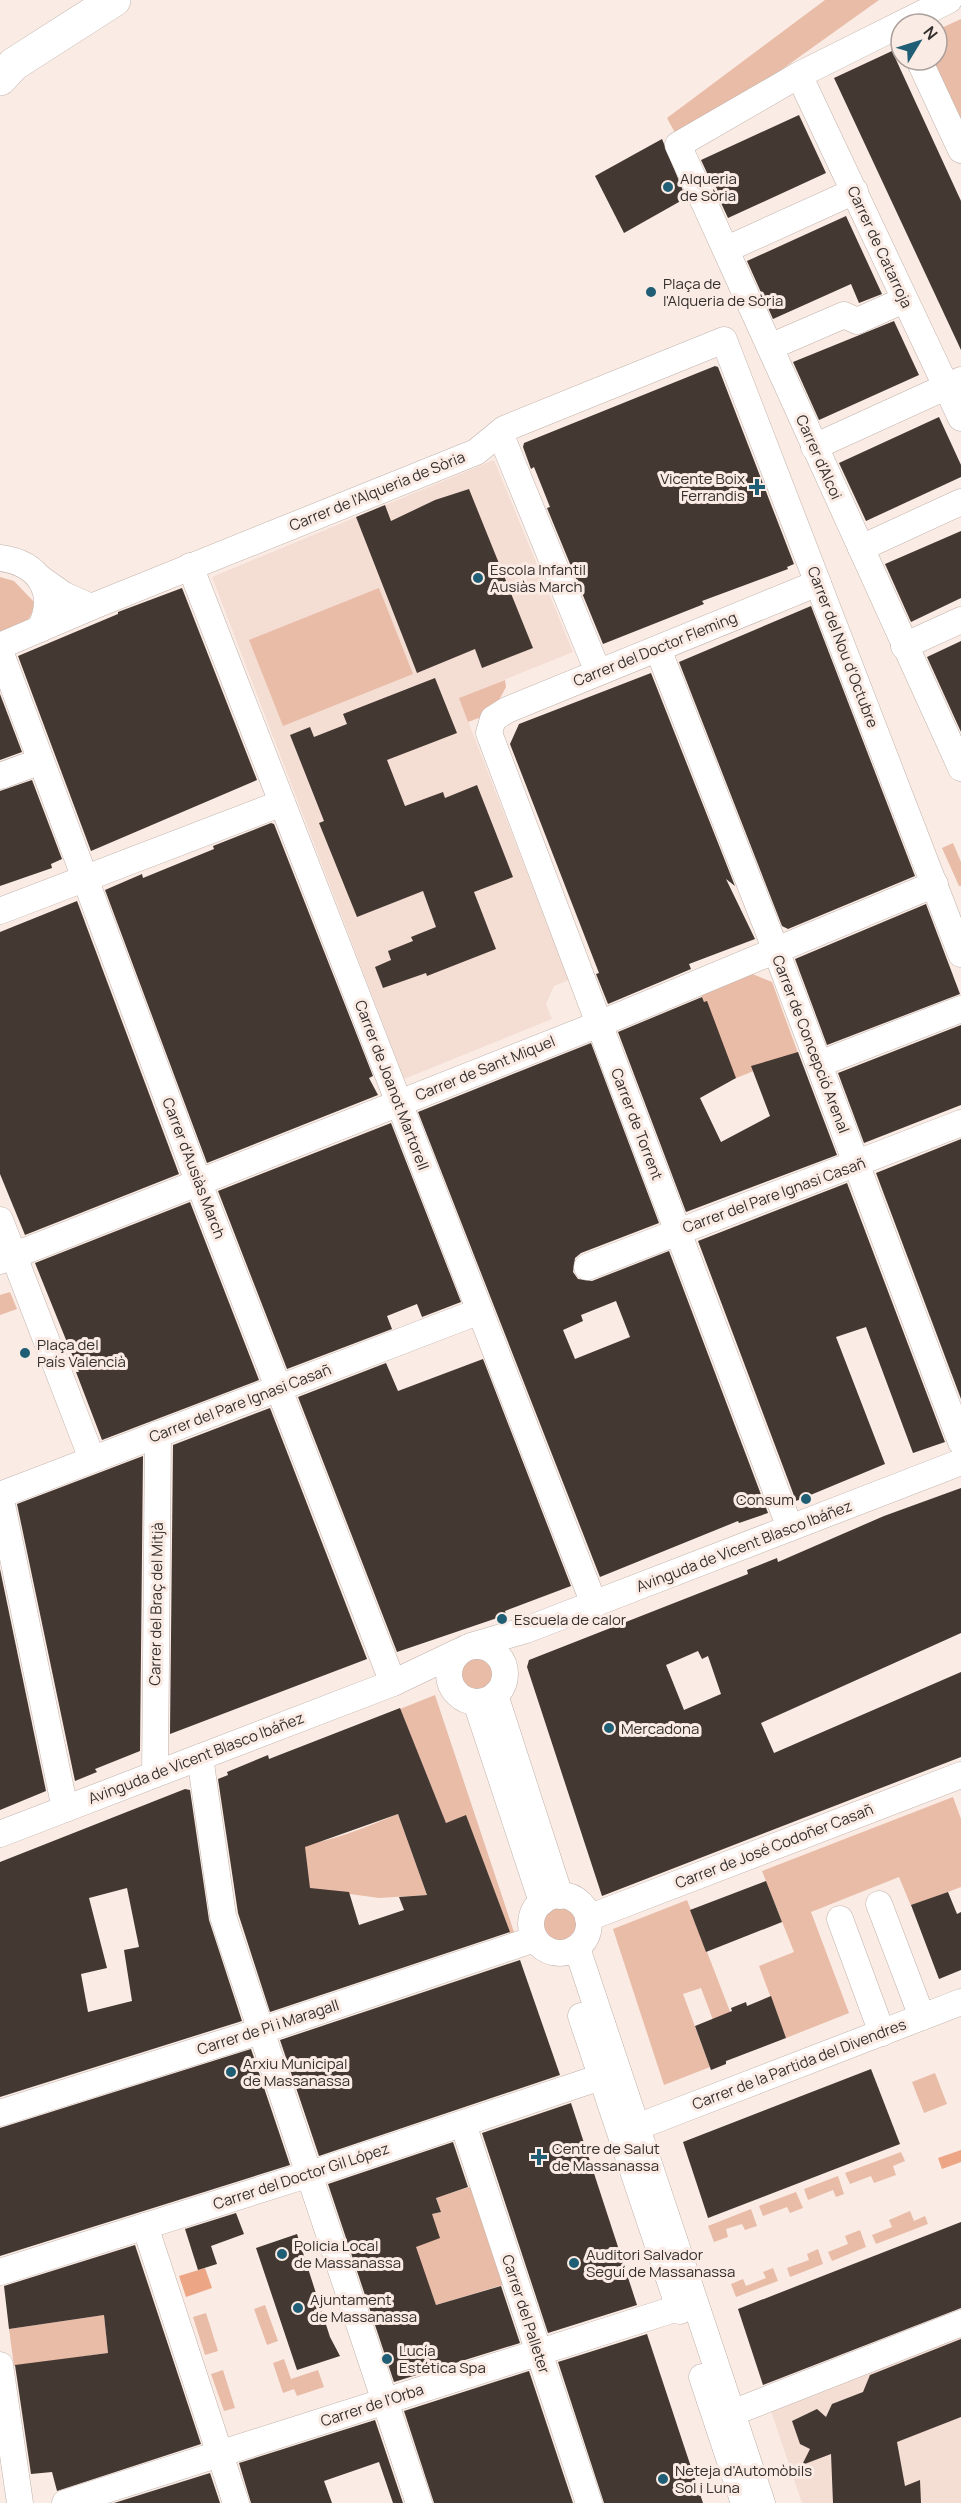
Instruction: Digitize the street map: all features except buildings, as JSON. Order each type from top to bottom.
[{"type":"main road","points":[[0,79],[14,64],[114,0]]},
{"type":"street","points":[[924,12],[949,0]]},
{"type":"street","points":[[800,75],[889,30]]},
{"type":"street","points":[[925,72],[961,150]]},
{"type":"street","name":"Carrer d'Alcoi","points":[[800,75],[678,145],[727,249],[904,646],[954,733],[961,768]]},
{"type":"street","name":"Carrer de Catarroja","points":[[800,75],[904,300],[953,383],[961,418]]},
{"type":"street","points":[[727,249],[855,190]]},
{"type":"street","points":[[770,346],[844,315],[857,321],[904,300]]},
{"type":"street","name":"Carrer de l'Alqueria de Sòria","points":[[0,646],[190,566],[476,452],[500,433],[724,340]]},
{"type":"street","name":"Carrer del Nou d'Octubre","points":[[724,340],[961,954]]},
{"type":"street","points":[[814,447],[953,383]]},
{"type":"street","points":[[500,433],[598,672]]},
{"type":"street","points":[[861,548],[961,502]]},
{"type":"street","points":[[0,558],[18,561],[64,595],[91,607]]},
{"type":"street","name":"Carrer de Joanot Martorell","points":[[190,566],[594,1604]]},
{"type":"street","points":[[40,578],[48,605],[40,629]]},
{"type":"street","name":"Carrer del Doctor Fleming","points":[[494,719],[507,710],[818,583]]},
{"type":"street","points":[[904,646],[961,620]]},
{"type":"street","name":"Carrer de Concepció Arenal","points":[[658,649],[775,948],[961,1442]]},
{"type":"street","name":"Carrer d'Ausiàs March","points":[[0,651],[198,1181],[393,1683]]},
{"type":"street","name":"Carrer de Torrent","points":[[494,719],[489,734],[790,1528]]},
{"type":"street","points":[[0,776],[41,760]]},
{"type":"street","points":[[0,912],[282,803]]},
{"type":"street","name":"Carrer de Sant Miquel","points":[[7,1258],[599,1024],[775,948],[935,884]]},
{"type":"street","points":[[819,1064],[961,1009]]},
{"type":"street","name":"Carrer del Pare Ignasi Casañ","points":[[587,1267],[961,1123]]},
{"type":"street","points":[[0,1220],[7,1258],[92,1459]]},
{"type":"street","name":"Carrer del Pare Ignasi Casañ","points":[[0,1495],[480,1311]]},
{"type":"street","name":"Carrer del Braç del Mitjà","points":[[155,1773],[158,1434]]},
{"type":"street","name":"Avinguda de Vicent Blasco Ibáñez","points":[[0,1834],[393,1683],[464,1649],[526,1630],[961,1462]]},
{"type":"street","points":[[0,1495],[64,1809]]},
{"type":"street","points":[[504,1667],[526,1630]]},
{"type":"street","points":[[476,1696],[504,1682],[504,1667],[501,1659],[488,1648],[464,1649],[452,1659],[448,1676],[476,1696],[551,1899]]},
{"type":"street","name":"Avinguda de Vicent Blasco Ibáñez","points":[[393,1683],[420,1678],[476,1696]]},
{"type":"street","points":[[200,1757],[223,1916],[419,2503]]},
{"type":"street","name":"Carrer de José Codoñer Casañ","points":[[588,1918],[961,1775]]},
{"type":"street","points":[[551,1899],[578,1902],[588,1918],[587,1934],[568,1950],[545,1949],[535,1939],[531,1922],[537,1907],[551,1899]]},
{"type":"street","points":[[879,1904],[922,2017]]},
{"type":"street","points":[[840,1919],[882,2032]]},
{"type":"street","name":"Carrer de Pi i Maragall","points":[[0,2113],[260,2031],[535,1939]]},
{"type":"street","points":[[568,1950],[601,2077],[744,2503]]},
{"type":"street","points":[[568,1950],[637,2127],[762,2503]]},
{"type":"street","name":"Carrer de la Partida del Divendres","points":[[637,2127],[961,2002]]},
{"type":"street","name":"Carrer del Doctor Gil López","points":[[0,2272],[463,2124],[601,2077]]},
{"type":"street","name":"Carrer del Palleter","points":[[463,2124],[589,2503]]},
{"type":"street","points":[[145,2226],[237,2503]]},
{"type":"street","name":"Carrer de l'Orba","points":[[65,2503],[678,2308]]},
{"type":"street","points":[[732,2413],[961,2323]]},
{"type":"street","points":[[0,2365],[20,2503]]},
{"type":"shaded area","points":[[825,0],[879,0],[680,142],[667,118]]},
{"type":"shaded area","points":[[961,19],[961,125],[936,72],[949,72],[949,24]]},
{"type":"shaded area","points":[[494,460],[573,652],[459,698],[569,980],[554,986],[546,1004],[552,1019],[404,1079],[212,577]]},
{"type":"shaded area","points":[[0,577],[14,581],[34,602],[28,620],[0,636]]},
{"type":"shaded area","points":[[379,588],[413,674],[283,726],[249,640]]},
{"type":"shaded area","points":[[505,680],[506,687],[492,713],[468,722],[459,698]]},
{"type":"shaded area","points":[[953,843],[961,862],[961,886],[942,848]]},
{"type":"shaded area","points":[[750,973],[772,982],[798,1053],[734,1079],[701,994]]},
{"type":"shaded area","points":[[10,1292],[17,1309],[0,1315],[0,1295]]},
{"type":"shaded area","points":[[477,1654],[490,1660],[496,1673],[490,1686],[477,1692],[464,1686],[458,1673],[464,1660]]},
{"type":"shaded area","points":[[435,1695],[516,1938],[512,1939],[466,1816],[446,1823],[400,1709]]},
{"type":"shaded area","points":[[953,1797],[961,1819],[961,1887],[911,1906],[899,1877],[811,1912],[849,2013],[786,2038],[759,1966],[794,1952],[762,1871]]},
{"type":"shaded area","points":[[398,1814],[427,1895],[379,1898],[306,1888],[299,1845],[337,1837]]},
{"type":"shaded area","points":[[687,1900],[746,2053],[728,2060],[701,1988],[683,1994],[710,2067],[664,2085],[613,1929]]},
{"type":"shaded area","points":[[560,1908],[572,1912],[576,1924],[572,1936],[560,1940],[548,1936],[544,1924],[548,1912]]},
{"type":"shaded area","points":[[935,2073],[947,2104],[924,2113],[912,2082]]},
{"type":"shaded area","points":[[961,2150],[961,2162],[942,2169],[938,2158]]},
{"type":"shaded area","points":[[901,2152],[905,2161],[893,2166],[896,2175],[874,2183],[871,2176],[850,2184],[845,2173]]},
{"type":"shaded area","points":[[838,2176],[844,2194],[836,2197],[833,2190],[808,2200],[804,2189]]},
{"type":"shaded area","points":[[473,2186],[506,2284],[436,2305],[415,2247],[432,2214],[441,2212],[434,2191],[441,2196]]},
{"type":"shaded area","points":[[796,2192],[803,2208],[790,2213],[787,2207],[763,2216],[759,2206]]},
{"type":"shaded area","points":[[751,2209],[757,2226],[745,2230],[742,2224],[726,2229],[728,2237],[714,2242],[708,2226]]},
{"type":"shaded area","points":[[910,2211],[914,2221],[925,2216],[928,2224],[876,2244],[872,2235],[892,2227],[889,2220]]},
{"type":"shaded area","points":[[860,2230],[866,2247],[832,2261],[828,2252],[848,2244],[845,2236]]},
{"type":"shaded area","points":[[818,2249],[823,2264],[790,2277],[787,2268],[809,2260],[807,2254]]},
{"type":"shaded area","points":[[205,2268],[212,2288],[186,2297],[179,2276]]},
{"type":"shaded area","points":[[773,2268],[778,2281],[736,2297],[731,2284],[743,2279],[746,2286],[766,2278],[763,2272]]},
{"type":"shaded area","points":[[265,2305],[278,2341],[267,2345],[254,2309]]},
{"type":"shaded area","points":[[206,2313],[218,2351],[205,2355],[193,2317]]},
{"type":"shaded area","points":[[104,2315],[108,2353],[14,2366],[9,2329]]},
{"type":"shaded area","points":[[961,2335],[961,2503],[802,2503],[770,2408]]},
{"type":"shaded area","points":[[284,2359],[291,2379],[318,2370],[324,2387],[297,2396],[294,2389],[283,2393],[273,2363]]},
{"type":"shaded area","points":[[223,2370],[235,2408],[224,2411],[211,2374]]},
{"type":"place","name":"Alqueria de Sòria","points":[[668,187]]},
{"type":"place","name":"Plaça de l'Alqueria de Sòria","points":[[651,292]]},
{"type":"place","name":"Vicente Boix Ferrandis","points":[[757,487]]},
{"type":"place","name":"Escola Infantil Ausiàs March","points":[[478,578]]},
{"type":"place","name":"Plaça del País Valencià","points":[[25,1353]]},
{"type":"place","name":"Consum","points":[[806,1499]]},
{"type":"place","name":"Escuela de calor","points":[[502,1619]]},
{"type":"place","name":"Mercadona","points":[[609,1728]]},
{"type":"place","name":"Arxiu Municipal de Massanassa","points":[[231,2072]]},
{"type":"place","name":"Centre de Salut de Massanassa","points":[[539,2157]]},
{"type":"place","name":"Policia Local de Massanassa","points":[[282,2254]]},
{"type":"place","name":"Auditori Salvador Seguí de Massanassa","points":[[574,2263]]},
{"type":"place","name":"Ajuntament de Massanassa","points":[[298,2308]]},
{"type":"place","name":"Lucía Estética Spa","points":[[387,2359]]},
{"type":"place","name":"Neteja d'Automòbils Sol i Luna","points":[[663,2479]]}]
